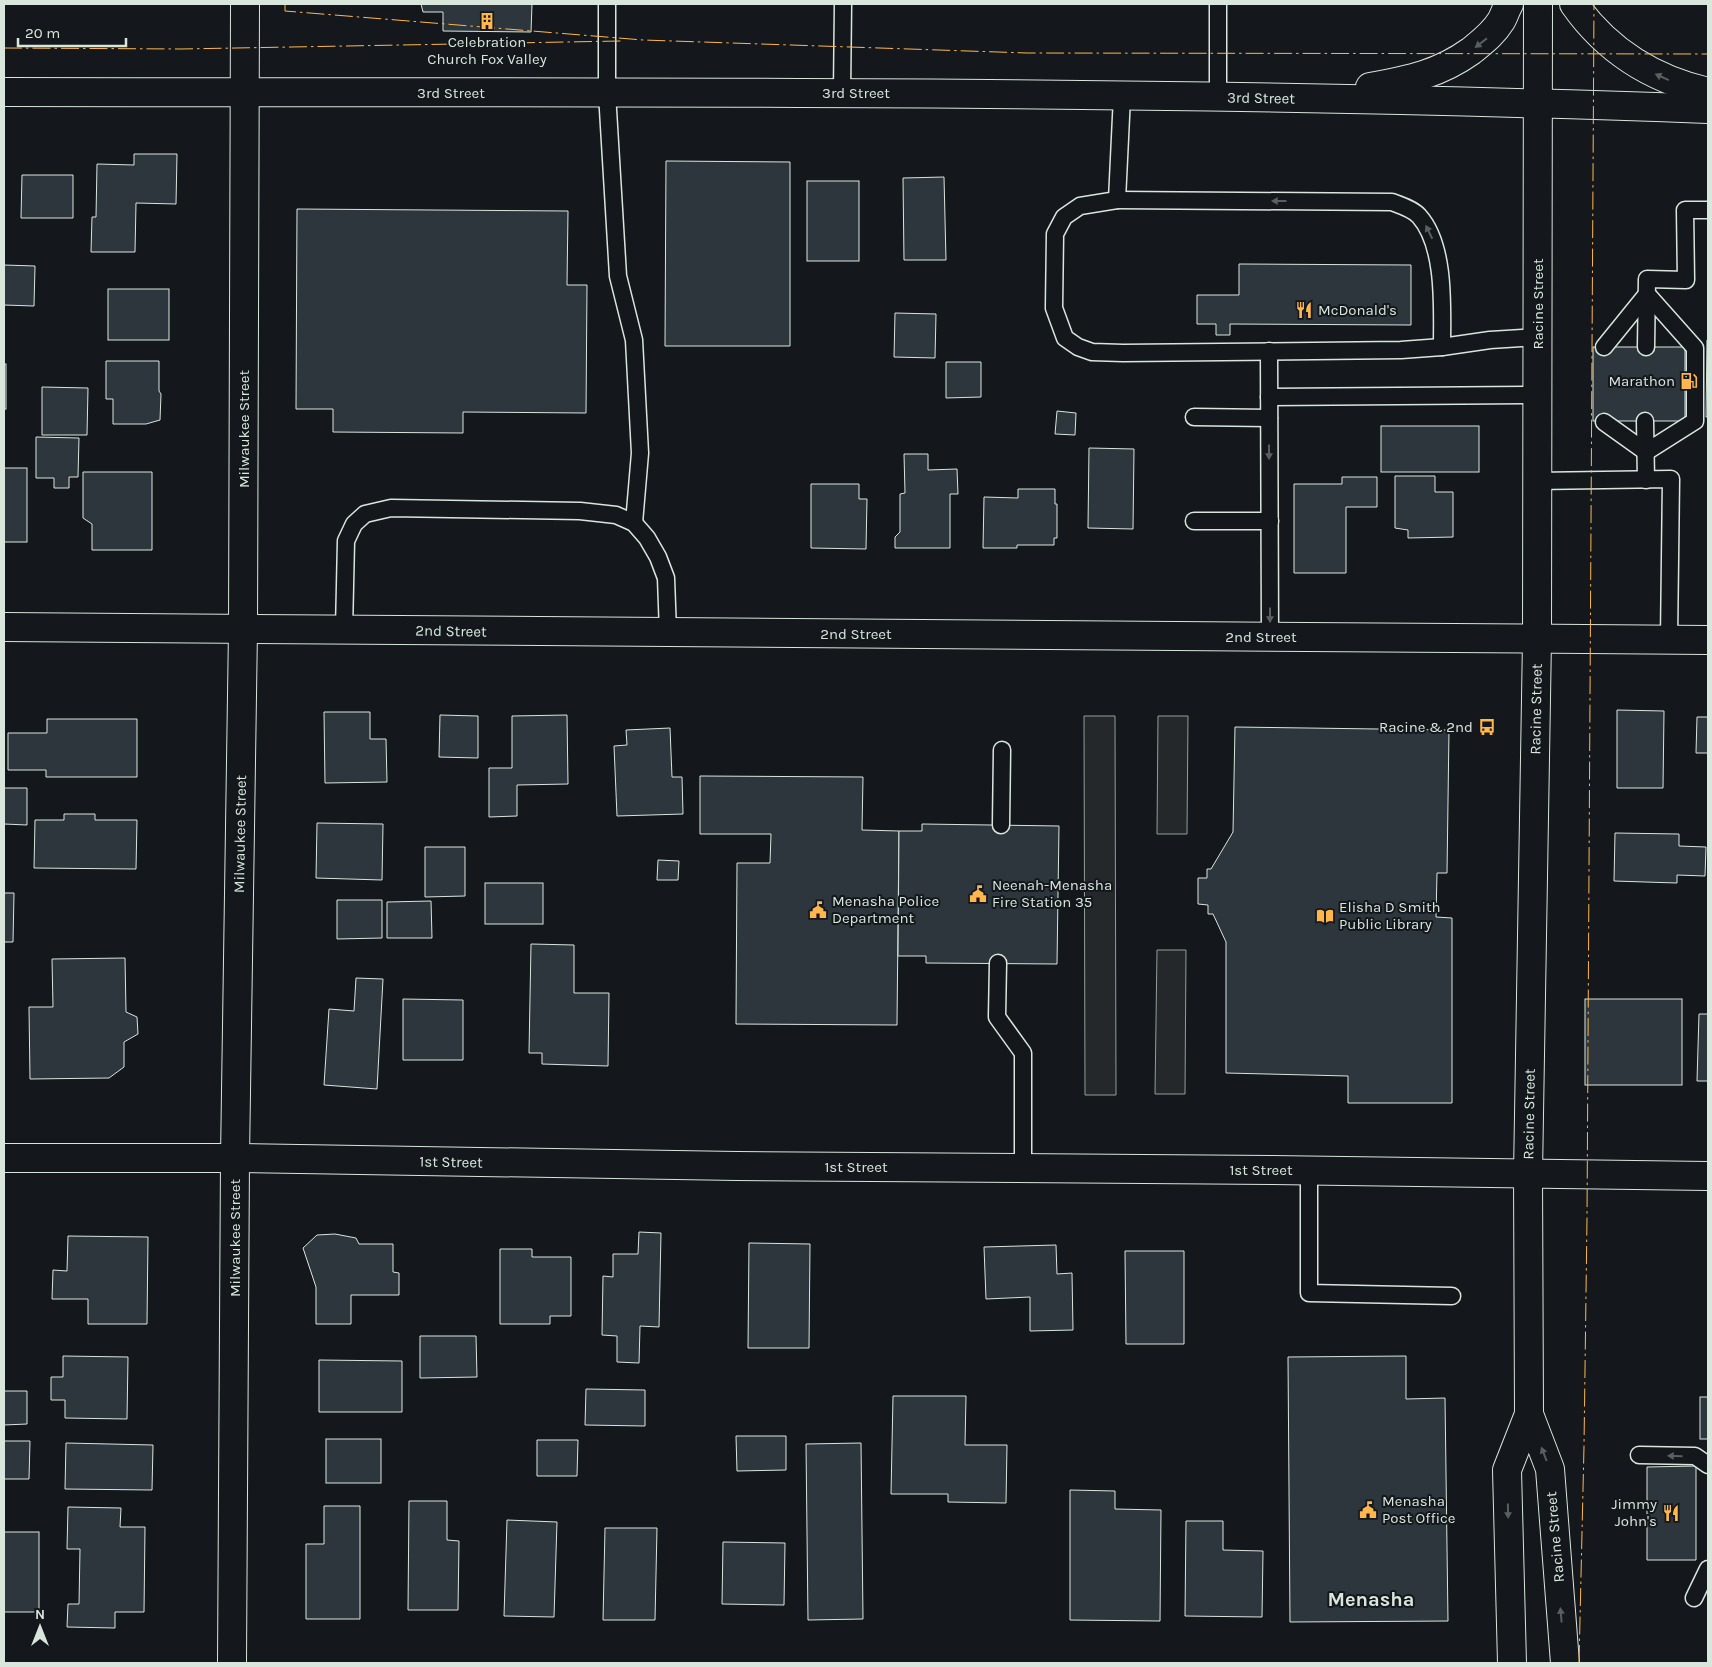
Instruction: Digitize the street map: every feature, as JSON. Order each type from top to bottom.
[{"type":"street","name":"Milwaukee Street","points":[[232,1663],[235,1158],[243,629],[245,4]]},
{"type":"street","points":[[1307,98],[1405,81],[1448,66],[1485,41],[1500,22],[1509,4]]},
{"type":"street","name":"Racine Street","points":[[1538,4],[1537,639],[1528,1174],[1529,1414],[1550,1468],[1565,1663]]},
{"type":"street","points":[[1574,4],[1587,23],[1622,54],[1641,67],[1668,80],[1708,92]]},
{"type":"street","name":"3rd Street","points":[[4,92],[842,93],[1307,98],[1708,109]]},
{"type":"street","name":"2nd Street","points":[[4,627],[1708,640]]},
{"type":"street","name":"1st Street","points":[[4,1158],[235,1158],[718,1166],[1708,1176]]},
{"type":"street","name":"Racine Street","points":[[1512,1663],[1507,1470],[1529,1414]]},
{"type":"lane","points":[[607,4],[607,93],[618,276],[634,340],[640,453],[634,523]]},
{"type":"lane","points":[[842,93],[843,4]]},
{"type":"lane","points":[[1218,4],[1218,97]]},
{"type":"lane","points":[[1117,200],[1122,96]]},
{"type":"lane","points":[[1442,347],[1441,279],[1431,233],[1418,214],[1392,202],[1117,200],[1080,206],[1064,216],[1055,234],[1054,308],[1065,338],[1078,347],[1092,352],[1401,350],[1442,347],[1490,340],[1538,337]]},
{"type":"lane","points":[[1646,348],[1647,279],[1686,280],[1685,210],[1708,210]]},
{"type":"lane","points":[[1604,348],[1647,294]]},
{"type":"lane","points":[[1646,452],[1695,421],[1695,348],[1647,294]]},
{"type":"lane","points":[[1269,351],[1270,638]]},
{"type":"lane","points":[[1269,397],[1538,395]]},
{"type":"lane","points":[[1194,417],[1269,418]]},
{"type":"lane","points":[[1645,421],[1646,480]]},
{"type":"lane","points":[[1604,422],[1646,452]]},
{"type":"lane","points":[[1536,481],[1671,479],[1669,639]]},
{"type":"lane","points":[[344,630],[346,541],[354,524],[365,514],[391,508],[580,511],[616,516],[634,523],[647,538],[658,557],[666,578],[668,633]]},
{"type":"lane","points":[[1194,522],[1270,522]]},
{"type":"lane","points":[[1001,825],[1002,750]]},
{"type":"lane","points":[[998,963],[997,1016],[1023,1053],[1024,1168]]},
{"type":"lane","points":[[1309,1171],[1309,1293],[1452,1296]]},
{"type":"lane","points":[[1638,1455],[1695,1456],[1708,1465]]},
{"type":"lane","points":[[1694,1598],[1708,1569]]},
{"type":"shaded area","points":[[1084,716],[1115,716],[1116,1095],[1085,1095]]},
{"type":"shaded area","points":[[1158,716],[1188,716],[1187,834],[1157,834]]},
{"type":"shaded area","points":[[1157,950],[1186,950],[1185,1094],[1155,1094]]},
{"type":"building","name":"Celebration Church Fox Valley","points":[[421,4],[532,4],[531,32],[443,31],[443,12],[423,12]]},
{"type":"building","points":[[134,154],[177,154],[176,204],[136,203],[135,252],[91,252],[92,217],[96,217],[97,164],[134,165]]},
{"type":"building","points":[[666,161],[790,162],[790,346],[665,346]]},
{"type":"building","points":[[22,175],[73,175],[73,218],[21,218]]},
{"type":"building","points":[[944,177],[946,260],[904,260],[903,178]]},
{"type":"building","points":[[807,181],[859,181],[859,261],[807,261]]},
{"type":"building","points":[[297,209],[568,211],[567,285],[587,285],[586,413],[463,412],[463,433],[333,432],[333,409],[296,409]]},
{"type":"building","name":"McDonald's","points":[[1239,264],[1411,265],[1411,325],[1230,324],[1230,335],[1216,335],[1216,324],[1197,324],[1197,295],[1239,295]]},
{"type":"building","points":[[4,265],[35,266],[34,306],[4,305]]},
{"type":"building","points":[[108,289],[169,289],[169,340],[108,340]]},
{"type":"building","points":[[895,313],[936,314],[935,358],[894,357]]},
{"type":"building","points":[[1707,340],[1708,417],[1706,417]]},
{"type":"building","points":[[1593,347],[1685,347],[1685,421],[1593,421]]},
{"type":"building","points":[[106,361],[159,361],[160,420],[146,424],[113,424],[113,399],[106,399]]},
{"type":"building","points":[[946,362],[981,362],[981,397],[946,398]]},
{"type":"building","points":[[4,364],[6,364],[6,409],[4,409]]},
{"type":"building","points":[[42,387],[88,388],[87,435],[42,435]]},
{"type":"building","points":[[1057,411],[1076,413],[1075,435],[1055,434]]},
{"type":"building","points":[[1381,426],[1479,426],[1479,472],[1381,472]]},
{"type":"building","points":[[36,437],[79,438],[78,477],[69,477],[69,488],[54,488],[54,478],[36,478]]},
{"type":"building","points":[[1089,448],[1134,449],[1133,529],[1088,528]]},
{"type":"building","points":[[904,454],[928,454],[928,470],[957,469],[958,494],[950,494],[950,548],[895,548],[895,537],[900,532],[900,494],[905,493]]},
{"type":"building","points":[[4,468],[27,468],[27,542],[4,542]]},
{"type":"building","points":[[83,472],[152,472],[152,550],[92,550],[92,524],[83,518]]},
{"type":"building","points":[[1395,476],[1435,476],[1435,492],[1453,492],[1453,537],[1408,538],[1408,530],[1395,528]]},
{"type":"building","points":[[1342,477],[1377,477],[1377,507],[1346,507],[1346,573],[1294,573],[1294,484],[1342,484]]},
{"type":"building","points":[[811,484],[859,484],[859,499],[867,499],[866,549],[811,548]]},
{"type":"building","points":[[1018,489],[1055,489],[1057,538],[1054,538],[1054,545],[1017,545],[1017,548],[983,548],[984,497],[1018,498]]},
{"type":"building","points":[[1617,710],[1664,711],[1663,788],[1617,788]]},
{"type":"building","points":[[324,712],[370,712],[370,739],[386,739],[387,782],[325,783]]},
{"type":"building","points":[[440,715],[478,716],[478,758],[439,757]]},
{"type":"building","points":[[567,715],[568,784],[517,785],[517,816],[489,817],[489,768],[512,768],[512,716]]},
{"type":"building","points":[[1697,717],[1708,717],[1708,753],[1696,753]]},
{"type":"building","points":[[47,719],[137,719],[137,777],[46,777],[46,770],[8,770],[8,733],[47,733]]},
{"type":"building","name":"Elisha D Smith Public Library","points":[[1235,727],[1449,730],[1447,873],[1437,873],[1436,917],[1452,918],[1452,1103],[1348,1103],[1348,1076],[1226,1073],[1226,942],[1213,914],[1208,914],[1208,905],[1198,904],[1198,878],[1207,878],[1207,869],[1211,869],[1233,832]]},
{"type":"building","points":[[670,728],[672,777],[682,777],[683,814],[617,816],[614,746],[627,745],[626,730]]},
{"type":"building","name":"Menasha Police Department","points":[[700,776],[863,777],[862,830],[899,831],[897,1025],[736,1024],[737,863],[770,863],[771,834],[700,834]]},
{"type":"building","points":[[4,788],[27,788],[27,825],[4,824]]},
{"type":"building","points":[[64,814],[95,814],[95,820],[137,820],[136,869],[34,868],[35,820],[64,820]]},
{"type":"building","points":[[317,823],[383,824],[382,880],[316,878]]},
{"type":"building","name":"Neenah-Menasha Fire Station 35","points":[[922,824],[1059,826],[1057,964],[926,963],[926,956],[898,956],[899,831],[922,831]]},
{"type":"building","points":[[1615,833],[1679,834],[1679,846],[1706,847],[1705,876],[1677,875],[1677,883],[1614,881]]},
{"type":"building","points":[[425,847],[465,847],[465,896],[425,897]]},
{"type":"building","points":[[658,860],[679,861],[678,880],[657,880]]},
{"type":"building","points":[[485,883],[543,883],[543,924],[485,924]]},
{"type":"building","points":[[4,893],[14,893],[13,942],[4,942]]},
{"type":"building","points":[[337,900],[382,900],[382,938],[337,939]]},
{"type":"building","points":[[431,901],[432,938],[387,938],[387,902]]},
{"type":"building","points":[[531,944],[574,945],[574,993],[609,993],[608,1066],[542,1064],[542,1053],[529,1053]]},
{"type":"building","points":[[125,958],[126,1012],[137,1017],[138,1034],[124,1042],[124,1067],[109,1078],[30,1079],[29,1007],[53,1007],[52,959]]},
{"type":"building","points":[[356,978],[383,979],[377,1089],[324,1085],[329,1009],[354,1011]]},
{"type":"building","points":[[403,999],[463,1000],[463,1060],[403,1060]]},
{"type":"building","points":[[1585,999],[1682,999],[1682,1085],[1585,1085]]},
{"type":"building","points":[[1699,1014],[1708,1014],[1708,1081],[1697,1081]]},
{"type":"building","points":[[639,1232],[661,1233],[659,1327],[640,1326],[639,1363],[617,1362],[617,1336],[602,1335],[603,1276],[613,1277],[613,1254],[638,1254]]},
{"type":"building","points":[[335,1234],[356,1238],[359,1244],[393,1244],[393,1272],[399,1273],[399,1295],[351,1295],[351,1324],[316,1324],[316,1287],[303,1248],[317,1235]]},
{"type":"building","points":[[68,1236],[148,1237],[147,1324],[88,1324],[88,1299],[52,1299],[53,1270],[67,1271]]},
{"type":"building","points":[[749,1243],[810,1244],[809,1348],[748,1348]]},
{"type":"building","points":[[1056,1245],[1057,1274],[1072,1273],[1073,1330],[1030,1331],[1030,1297],[986,1299],[984,1247]]},
{"type":"building","points":[[500,1249],[532,1249],[532,1257],[571,1257],[571,1316],[550,1316],[550,1324],[500,1324]]},
{"type":"building","points":[[1125,1251],[1184,1251],[1184,1344],[1126,1344]]},
{"type":"building","points":[[420,1336],[476,1336],[477,1377],[420,1378]]},
{"type":"building","points":[[63,1356],[128,1357],[127,1419],[65,1418],[65,1400],[51,1400],[51,1377],[63,1377]]},
{"type":"building","name":"Menasha Post Office","points":[[1406,1356],[1406,1399],[1445,1398],[1448,1621],[1290,1622],[1288,1357]]},
{"type":"building","points":[[319,1360],[402,1361],[402,1412],[319,1412]]},
{"type":"building","points":[[586,1389],[645,1390],[645,1426],[585,1425]]},
{"type":"building","points":[[4,1391],[27,1391],[27,1424],[4,1425]]},
{"type":"building","points":[[893,1396],[966,1396],[965,1445],[1007,1445],[1006,1503],[948,1502],[948,1494],[891,1494]]},
{"type":"building","points":[[1700,1397],[1708,1397],[1708,1439],[1700,1439]]},
{"type":"building","points":[[736,1436],[786,1436],[786,1470],[737,1471]]},
{"type":"building","points":[[326,1439],[381,1439],[381,1483],[326,1483]]},
{"type":"building","points":[[537,1440],[578,1440],[577,1476],[537,1476]]},
{"type":"building","points":[[4,1441],[30,1441],[29,1479],[4,1479]]},
{"type":"building","points":[[66,1443],[153,1445],[152,1490],[65,1489]]},
{"type":"building","points":[[861,1443],[863,1619],[808,1620],[806,1444]]},
{"type":"building","name":"Jimmy John's","points":[[1696,1466],[1696,1560],[1647,1560],[1647,1467]]},
{"type":"building","points":[[1070,1490],[1115,1491],[1115,1509],[1161,1510],[1160,1621],[1070,1620]]},
{"type":"building","points":[[409,1501],[447,1501],[447,1540],[459,1541],[458,1610],[408,1610]]},
{"type":"building","points":[[324,1506],[360,1506],[360,1619],[306,1619],[306,1544],[324,1544]]},
{"type":"building","points":[[68,1507],[121,1508],[120,1527],[145,1527],[144,1612],[115,1612],[115,1628],[67,1627],[68,1604],[79,1604],[80,1549],[67,1549]]},
{"type":"building","points":[[507,1520],[557,1522],[554,1617],[504,1616]]},
{"type":"building","points":[[1186,1521],[1223,1521],[1223,1550],[1263,1551],[1262,1617],[1185,1616]]},
{"type":"building","points":[[605,1528],[657,1528],[655,1620],[603,1620]]},
{"type":"building","points":[[4,1532],[39,1532],[39,1612],[4,1612]]},
{"type":"building","points":[[723,1542],[785,1543],[784,1605],[722,1604]]},
{"type":"power","points":[[285,4],[285,11],[643,40],[1027,53],[1708,54]]},
{"type":"power","points":[[1579,1663],[1587,1218],[1594,4]]},
{"type":"power","points":[[4,48],[181,49],[621,41]]},
{"type":"place","name":"Celebration Church Fox Valley","points":[[487,21]]},
{"type":"place","name":"McDonald's","points":[[1304,310]]},
{"type":"place","name":"Marathon","points":[[1689,381]]},
{"type":"place","name":"Racine & 2nd","points":[[1487,727]]},
{"type":"place","name":"Neenah-Menasha Fire Station 35","points":[[978,894]]},
{"type":"place","name":"Menasha Police Department","points":[[818,910]]},
{"type":"place","name":"Elisha D Smith Public Library","points":[[1325,916]]},
{"type":"place","name":"Menasha Post Office","points":[[1368,1510]]},
{"type":"place","name":"Jimmy John's","points":[[1671,1513]]},
{"type":"district","name":"Menasha","points":[[1371,1599]]}]
